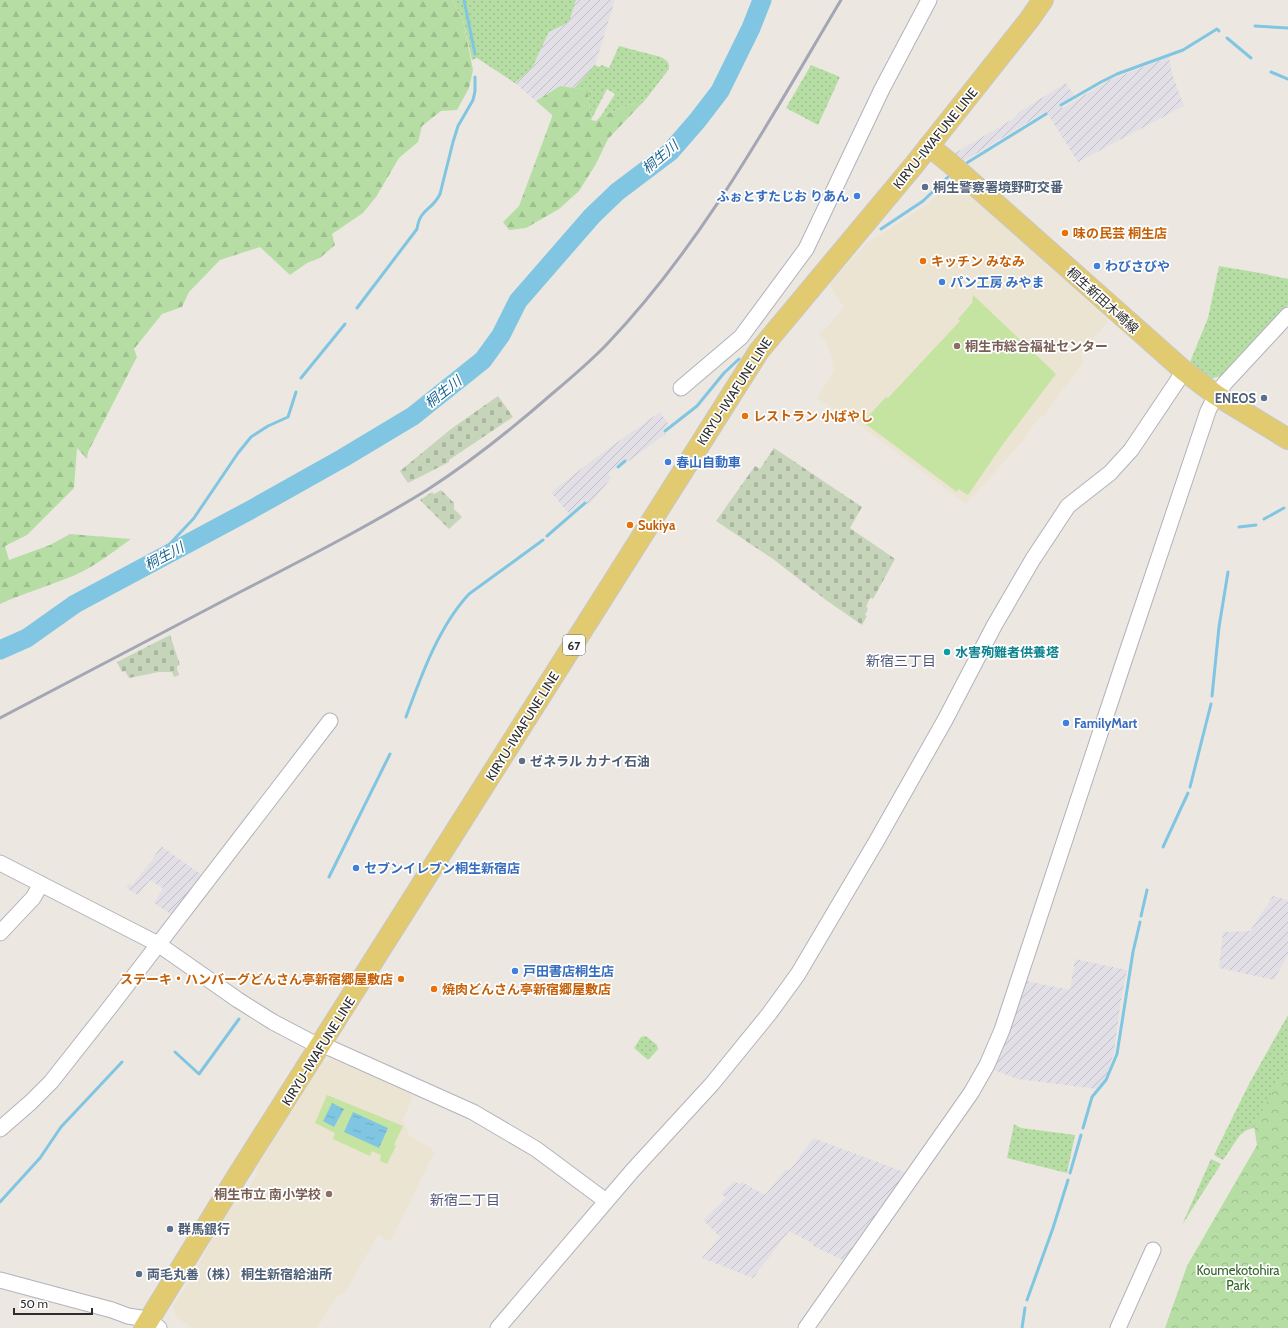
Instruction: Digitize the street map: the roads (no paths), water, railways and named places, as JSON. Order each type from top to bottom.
[{"type":"main road","name":"KIRYU-IWAFUNE LINE","points":[[143,1324],[759,350],[929,146],[1029,20],[1043,0]]},
{"type":"main road","name":"桐生新田木崎線","points":[[929,146],[1183,370],[1216,395],[1288,439]]},
{"type":"street","points":[[681,388],[741,337],[808,244],[882,89],[930,0]]},
{"type":"street","points":[[772,295],[776,305],[779,308],[786,310],[792,309]]},
{"type":"street","points":[[806,1328],[971,1093],[983,1074],[993,1053],[1002,1030],[1208,411],[1216,395],[1232,375],[1288,315]]},
{"type":"street","points":[[741,337],[759,350]]},
{"type":"street","points":[[498,1328],[633,1170],[712,1084],[770,1014],[798,974],[876,842],[945,720],[994,626],[1033,559],[1068,506],[1110,473],[1131,450],[1178,380],[1183,370]]},
{"type":"street","points":[[0,1129],[31,1102],[50,1082],[107,1011],[330,721]]},
{"type":"street","points":[[0,863],[158,944],[238,1000],[273,1022],[320,1046],[330,1048],[473,1112],[536,1149],[606,1201]]},
{"type":"street","points":[[0,933],[32,898],[41,884]]},
{"type":"street","points":[[1118,1328],[1153,1250]]},
{"type":"street","points":[[0,1280],[112,1310],[143,1324]]},
{"type":"water","points":[[332,1103],[344,1109],[334,1127],[323,1121]]},
{"type":"water","points":[[353,1112],[388,1128],[379,1148],[344,1132]]},
{"type":"waterway","points":[[464,0],[475,54]]},
{"type":"waterway","name":"桐生川","points":[[0,650],[27,638],[75,604],[254,508],[343,458],[413,416],[483,360],[501,335],[518,301],[592,216],[617,192],[670,152],[697,121],[720,91],[751,28],[762,0]]},
{"type":"waterway","points":[[1255,26],[1288,28]]},
{"type":"waterway","points":[[1061,105],[1117,74],[1183,50],[1217,29],[1219,31]]},
{"type":"waterway","points":[[1227,38],[1251,58]]},
{"type":"waterway","points":[[1271,72],[1288,79]]},
{"type":"waterway","points":[[357,308],[417,229],[423,213],[437,200],[440,194],[458,126],[473,100],[475,91],[475,77]]},
{"type":"waterway","points":[[965,164],[1046,114]]},
{"type":"waterway","points":[[881,229],[923,201],[948,177]]},
{"type":"waterway","points":[[301,378],[345,324]]},
{"type":"waterway","points":[[665,431],[697,406],[724,373],[739,359]]},
{"type":"waterway","points":[[152,563],[194,518],[238,453],[251,437],[268,426],[288,417],[296,392]]},
{"type":"waterway","points":[[618,467],[625,461]]},
{"type":"waterway","points":[[547,536],[585,503]]},
{"type":"waterway","points":[[1264,519],[1284,508]]},
{"type":"waterway","points":[[1239,527],[1256,525]]},
{"type":"waterway","points":[[406,717],[432,652],[458,607],[469,594],[543,540]]},
{"type":"waterway","points":[[1212,696],[1219,627],[1228,572]]},
{"type":"waterway","points":[[1190,787],[1211,704]]},
{"type":"waterway","points":[[329,877],[390,754]]},
{"type":"waterway","points":[[1163,847],[1188,793]]},
{"type":"waterway","points":[[1141,916],[1147,890]]},
{"type":"waterway","points":[[1083,1128],[1092,1097],[1106,1080],[1117,1054],[1133,952],[1140,922]]},
{"type":"waterway","points":[[175,1052],[199,1074],[239,1019]]},
{"type":"waterway","points":[[0,1202],[40,1158],[61,1127],[122,1062]]},
{"type":"waterway","points":[[1070,1173],[1081,1135]]},
{"type":"waterway","points":[[1027,1300],[1053,1228],[1068,1180]]},
{"type":"waterway","points":[[1022,1328],[1025,1308]]},
{"type":"railway","points":[[0,718],[312,555],[404,504],[460,468],[538,406],[581,369],[608,343],[643,304],[675,264],[734,178],[841,0]]},
{"type":"place","name":"桐生警察署境野町交番","points":[[925,187]]},
{"type":"place","name":"ふぉとすたじお りあん","points":[[857,196]]},
{"type":"place","name":"味の民芸 桐生店","points":[[1065,233]]},
{"type":"place","name":"キッチン みなみ","points":[[923,261]]},
{"type":"place","name":"わびさびや","points":[[1097,266]]},
{"type":"place","name":"パン工房 みやま","points":[[942,282]]},
{"type":"place","name":"桐生市総合福祉センター","points":[[957,346]]},
{"type":"place","name":"ENEOS","points":[[1264,398]]},
{"type":"place","name":"レストラン 小ばやし","points":[[745,416]]},
{"type":"place","name":"春山自動車","points":[[668,462]]},
{"type":"place","name":"Sukiya","points":[[630,525]]},
{"type":"place","name":"水害殉難者供養塔","points":[[947,652]]},
{"type":"place","name":"FamilyMart","points":[[1066,723]]},
{"type":"place","name":"ゼネラル カナイ石油","points":[[522,761]]},
{"type":"place","name":"セブンイレブン桐生新宿店","points":[[356,868]]},
{"type":"place","name":"戸田書店桐生店","points":[[515,971]]},
{"type":"place","name":"ステーキ・ハンバーグどんさん亭新宿郷屋敷店","points":[[401,979]]},
{"type":"place","name":"焼肉どんさん亭新宿郷屋敷店","points":[[434,989]]},
{"type":"place","name":"桐生市立 南小学校","points":[[329,1194]]},
{"type":"place","name":"群馬銀行","points":[[170,1229]]},
{"type":"place","name":"両毛丸善（株） 桐生新宿給油所","points":[[139,1274]]},
{"type":"district","name":"新宿三丁目","points":[[901,661]]},
{"type":"district","name":"新宿二丁目","points":[[465,1200]]},
{"type":"park label","name":"Koumekotohira Park","points":[[1238,1278]]}]
